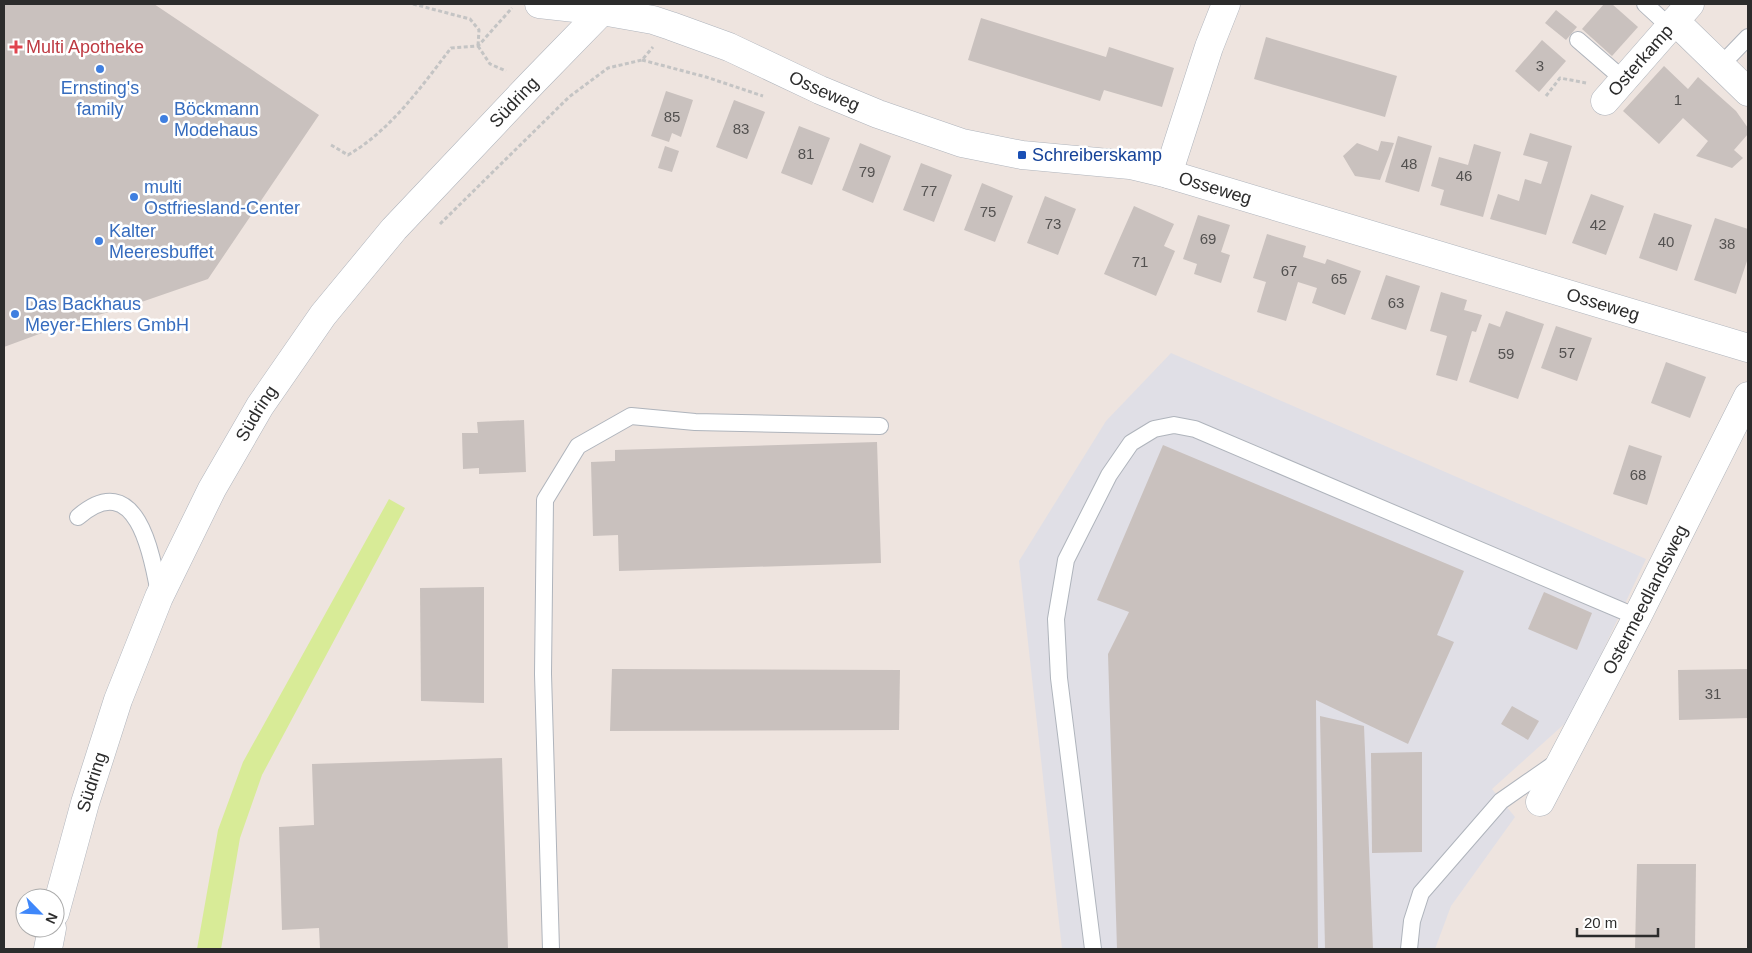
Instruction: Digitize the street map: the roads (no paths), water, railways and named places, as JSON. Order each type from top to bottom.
[{"type":"street","name":"Osseweg","points":[[539,4],[606,7],[653,20],[729,46],[820,90],[878,114],[962,143],[1022,155],[1130,165],[1168,174],[1748,348]]},
{"type":"street","points":[[1168,174],[1209,47],[1226,4]]},
{"type":"street","name":"Südring","points":[[62,888],[85,803],[115,709],[159,597],[216,481],[260,406],[323,315],[394,230],[606,7]]},
{"type":"street","name":"Osterkamp","points":[[1615,89],[1678,17],[1748,92]]},
{"type":"street","name":"Ostermeedlandsweg","points":[[1540,802],[1637,617],[1748,396]]},
{"type":"lane","points":[[1645,4],[1678,17]]},
{"type":"lane","points":[[1721,65],[1748,37]]},
{"type":"lane","points":[[1578,40],[1615,89]]},
{"type":"lane","points":[[551,949],[543,674],[545,500],[578,446],[631,416],[695,422],[880,426]]},
{"type":"lane","points":[[1093,949],[1059,678],[1056,619],[1066,560],[1109,475],[1131,443],[1154,429],[1174,425],[1195,429],[1637,617]]},
{"type":"lane","points":[[78,517],[89,508],[101,503],[114,501],[125,507],[137,520],[144,532],[154,567],[159,597]]},
{"type":"lane","points":[[1409,949],[1412,921],[1421,893],[1501,800],[1563,758]]},
{"type":"place","name":"Multi Apotheke","points":[[16,47]]},
{"type":"place","name":"Ernsting's family","points":[[100,69]]},
{"type":"place","name":"Böckmann Modehaus","points":[[164,119]]},
{"type":"place","name":"Schreiberskamp","points":[[1022,155]]},
{"type":"place","name":"multi Ostfriesland-Center","points":[[134,197]]},
{"type":"place","name":"Kalter Meeresbuffet","points":[[99,241]]},
{"type":"place","name":"Das Backhaus Meyer-Ehlers GmbH","points":[[15,314]]}]
